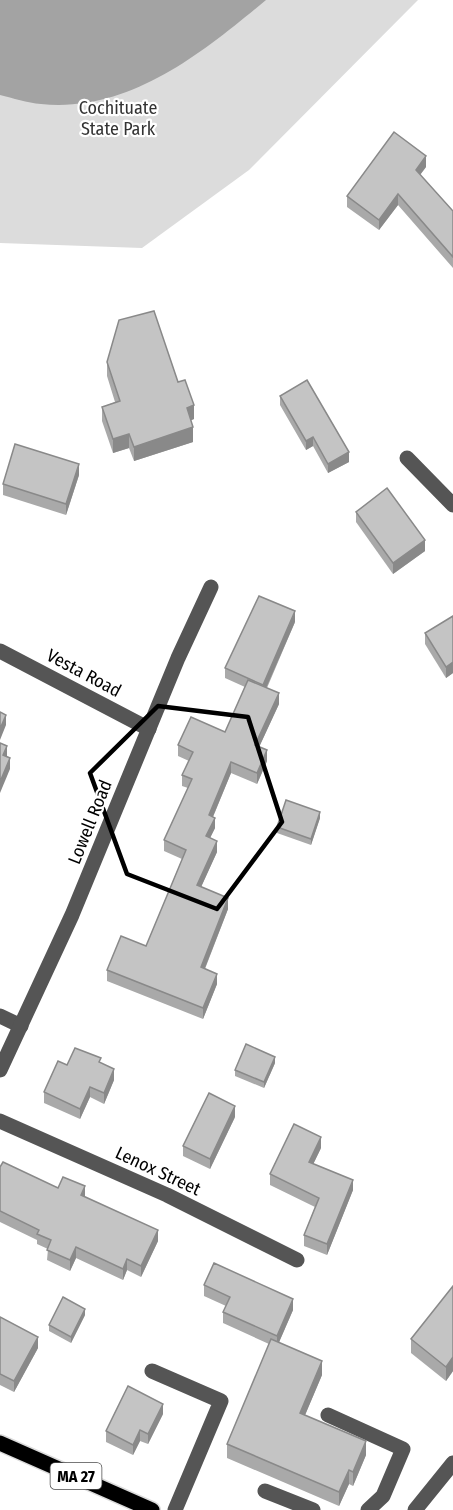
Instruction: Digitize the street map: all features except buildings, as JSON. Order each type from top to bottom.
[{"type":"main road","name":"MA 27","points":[[0,1443],[152,1510]]},
{"type":"street","points":[[407,458],[453,505]]},
{"type":"street","name":"Lowell Road","points":[[0,1070],[72,915],[148,729],[211,587]]},
{"type":"street","name":"Vesta Road","points":[[0,651],[148,729]]},
{"type":"street","points":[[0,1016],[21,1026]]},
{"type":"street","name":"Lenox Street","points":[[0,1122],[135,1180],[297,1260]]},
{"type":"street","points":[[152,1371],[221,1401],[175,1510]]},
{"type":"street","points":[[328,1415],[403,1449],[383,1496],[368,1510]]},
{"type":"street","points":[[416,1510],[453,1463]]},
{"type":"street","points":[[265,1491],[288,1506],[313,1510]]},
{"type":"highlighted area","points":[[158,706],[248,717],[282,822],[217,909],[127,874],[90,773]]},
{"type":"green space","name":"Cochituate State Park","points":[[0,0],[418,0],[249,170],[142,248],[0,243]]},
{"type":"shaded area","points":[[0,0],[266,0],[190,59],[162,75],[134,89],[104,99],[73,104],[25,102],[0,95]]}]
